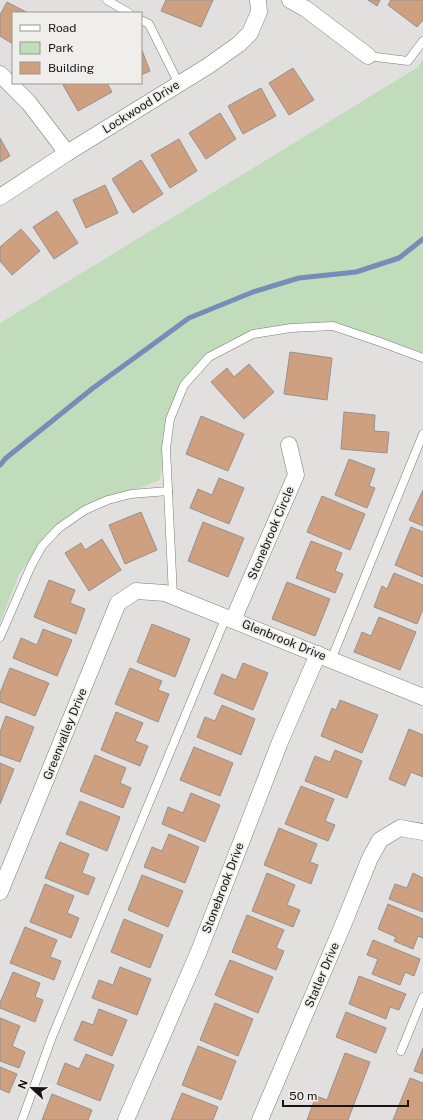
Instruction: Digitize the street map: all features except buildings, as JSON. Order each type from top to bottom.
[{"type":"street","name":"Lockwood Drive","points":[[0,197],[67,153],[179,84],[239,44],[250,34],[258,12],[258,0]]},
{"type":"street","points":[[290,0],[306,9],[368,56]]},
{"type":"street","points":[[0,74],[29,103],[67,153]]},
{"type":"street","name":"Stonebrook Circle","points":[[230,619],[296,475],[289,445]]},
{"type":"street","name":"Greenvalley Drive","points":[[0,892],[118,603],[136,591],[143,591]]},
{"type":"street","name":"Glenbrook Drive","points":[[143,591],[165,593],[173,596],[423,697]]},
{"type":"street","name":"Stonebrook Drive","points":[[126,1120],[199,951],[280,742],[325,657]]},
{"type":"street","name":"Statler Drive","points":[[260,1120],[370,858],[380,840],[400,828],[423,832]]},
{"type":"lane","points":[[107,0],[127,12]]},
{"type":"lane","points":[[142,20],[149,24],[179,84]]},
{"type":"lane","points":[[368,56],[408,61],[423,41]]},
{"type":"lane","points":[[173,596],[166,448],[170,419],[184,385],[209,357],[253,334],[291,328],[333,326],[423,358]]},
{"type":"lane","points":[[325,657],[423,434]]},
{"type":"lane","points":[[0,637],[31,566],[42,546],[59,528],[85,510],[108,500],[131,494],[168,491]]},
{"type":"lane","points":[[22,1120],[52,1037],[230,619]]},
{"type":"lane","points":[[401,1052],[423,997]]},
{"type":"green space","points":[[423,59],[423,353],[338,325],[252,331],[205,356],[167,417],[160,480],[79,512],[44,539],[19,574],[0,623],[0,323],[418,67]]},
{"type":"waterway","points":[[0,465],[6,458],[93,388],[189,318],[253,292],[299,278],[356,272],[399,258],[423,239]]}]
